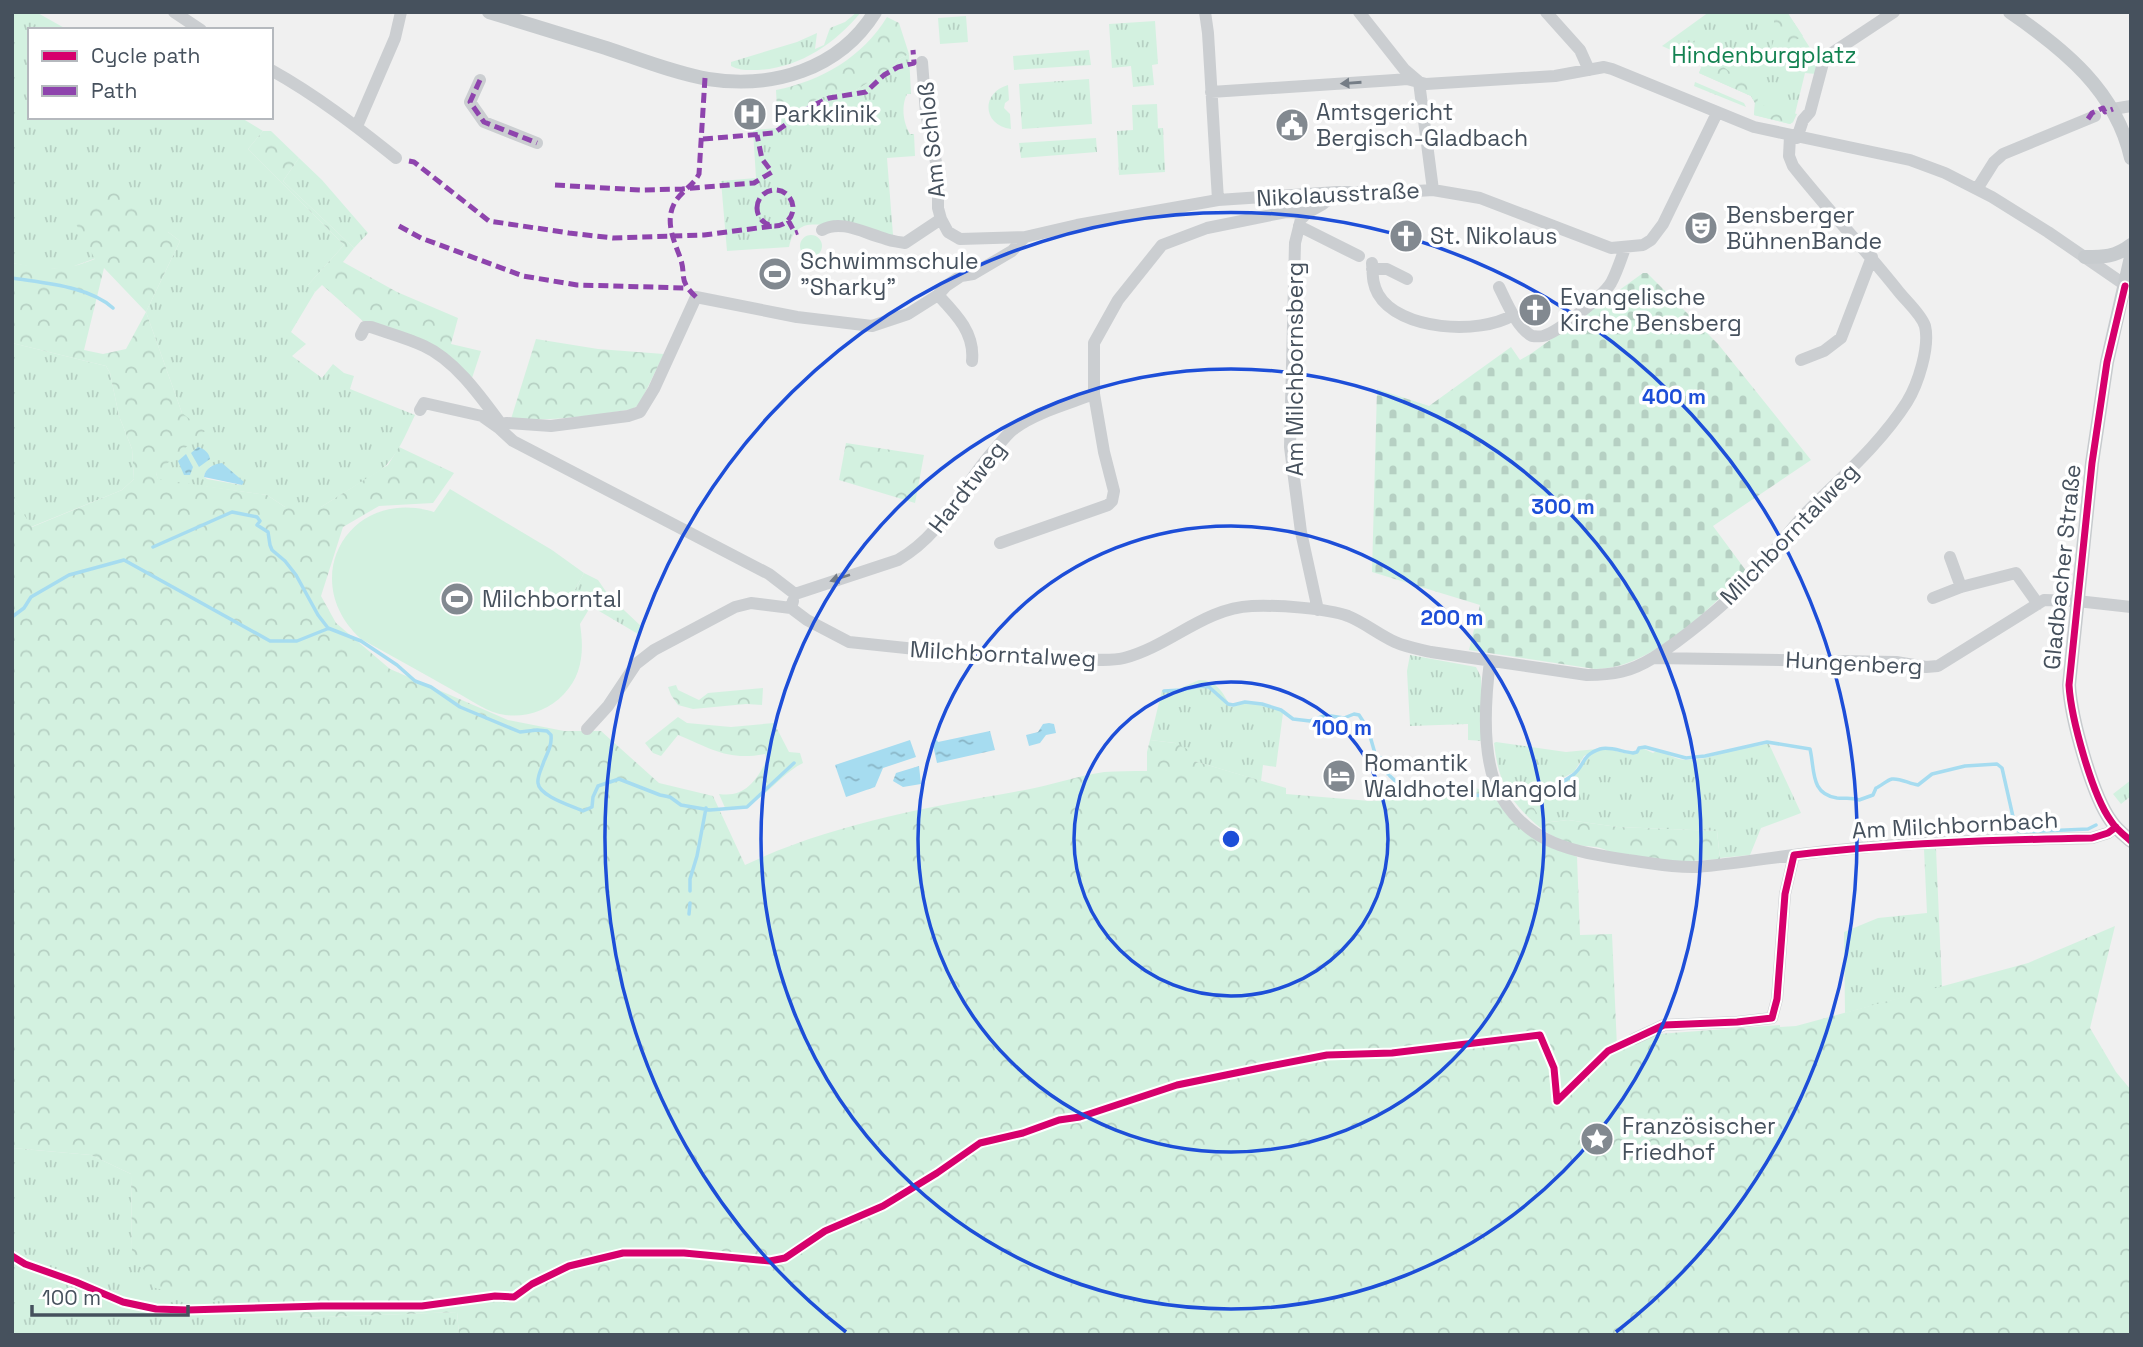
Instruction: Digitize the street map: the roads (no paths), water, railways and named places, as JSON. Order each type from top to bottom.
[{"type":"main road","points":[[489,12],[705,78],[747,81],[779,79],[813,67],[847,47],[875,12]]},
{"type":"main road","points":[[2010,12],[2073,60],[2113,108],[2131,158]]},
{"type":"main road","points":[[2085,257],[2116,255],[2131,245]]},
{"type":"main road","name":"Gladbacher Straße","points":[[2131,257],[2128,288],[2106,362],[2069,672],[2070,698],[2095,790],[2116,827],[2131,841]]},
{"type":"street","points":[[174,12],[198,28]]},
{"type":"street","points":[[357,126],[395,38],[401,12]]},
{"type":"street","points":[[1205,12],[1209,33],[1218,200]]},
{"type":"street","points":[[1359,12],[1404,69],[1419,82]]},
{"type":"street","points":[[1546,12],[1580,50],[1589,70]]},
{"type":"street","points":[[1794,137],[1810,113],[1823,62],[1832,53],[1894,12]]},
{"type":"street","name":"Am Schloß","points":[[922,62],[926,113],[939,172],[938,208],[948,232],[960,239],[1025,237]]},
{"type":"street","points":[[1211,92],[1395,80],[1426,84],[1548,76],[1604,67],[1754,127],[1910,160],[1945,173],[2048,232],[2128,288]]},
{"type":"street","points":[[273,71],[305,88],[396,158]]},
{"type":"street","points":[[480,80],[470,102],[484,122],[537,143]]},
{"type":"street","name":"Nikolausstraße","points":[[1025,237],[1218,200],[1337,192],[1433,190],[1419,82]]},
{"type":"street","points":[[2113,108],[2131,106]]},
{"type":"street","points":[[1433,190],[1480,198],[1611,248],[1643,245],[1651,240],[1663,224],[1717,113]]},
{"type":"street","points":[[1977,189],[1994,162],[2003,154],[2095,116]]},
{"type":"street","name":"Milchborntalweg","points":[[792,608],[837,637],[862,645],[1002,658],[1108,659],[1138,653],[1198,621],[1226,610],[1255,606],[1318,610],[1344,615],[1364,623],[1393,641],[1411,648],[1587,675],[1613,675],[1634,668],[1654,658],[1718,608],[1748,580],[1801,519],[1878,442],[1908,400],[1921,369],[1926,342],[1924,324],[1872,257],[1793,166],[1789,156],[1794,137]]},
{"type":"street","points":[[1000,543],[1108,505],[1112,501],[1114,491],[1104,453],[1094,394],[1094,343],[1118,300],[1162,245],[1207,228],[1286,212],[1307,214],[1337,192]]},
{"type":"street","name":"Am Milchbornsberg","points":[[1307,214],[1301,219],[1295,243],[1290,447],[1301,532],[1318,610]]},
{"type":"street","name":"Am Schloß","points":[[821,230],[837,226],[853,228],[905,243],[941,219]]},
{"type":"street","points":[[1299,226],[1359,256]]},
{"type":"street","points":[[420,411],[424,403],[434,404],[482,416],[500,426],[551,426],[628,416],[640,412],[654,389],[696,297],[797,317],[872,326],[908,314],[961,276],[973,274],[1012,251],[1025,237]]},
{"type":"street","points":[[1499,287],[1513,315],[1530,334],[1544,337],[1574,317],[1610,284],[1625,248]]},
{"type":"street","points":[[1801,360],[1824,351],[1841,338],[1872,257]]},
{"type":"street","points":[[1407,279],[1387,269],[1372,266],[1372,280],[1379,296],[1392,308],[1421,322],[1447,327],[1478,326],[1502,321],[1513,315]]},
{"type":"street","points":[[938,295],[963,324],[970,338],[972,361]]},
{"type":"street","points":[[361,335],[365,327],[371,327],[425,346],[456,369],[484,400],[513,441],[769,574],[795,594],[792,608],[751,603],[735,607],[654,650],[636,664],[608,706],[586,729]]},
{"type":"street","name":"Hardtweg","points":[[795,594],[898,560],[924,542],[945,519],[984,461],[1012,430],[1043,413],[1094,394]]},
{"type":"street","points":[[1950,557],[1961,587]]},
{"type":"street","points":[[1933,598],[1961,587],[2016,573],[2038,604]]},
{"type":"street","name":"Hungenberg","points":[[1654,658],[1896,662],[1926,667],[1938,666],[2044,600],[2131,607]]},
{"type":"street","name":"Am Milchbornbach","points":[[1490,661],[1487,682],[1487,736],[1493,775],[1501,796],[1512,811],[1542,837],[1576,852],[1679,867],[1696,867],[1841,849],[2092,838],[2116,827]]},
{"type":"street","points":[[1634,1039],[1664,1025],[1772,1018],[1777,999],[1785,894],[1794,855]]},
{"type":"water","points":[[198,447],[209,454],[210,459],[199,467],[191,453]]},
{"type":"water","points":[[186,454],[193,467],[190,475],[184,475],[178,461]]},
{"type":"water","points":[[222,463],[244,482],[242,485],[204,477],[210,467]]},
{"type":"water","points":[[1043,724],[1054,724],[1056,733],[1046,735],[1040,743],[1029,746],[1026,735],[1038,732]]},
{"type":"water","points":[[990,731],[995,750],[937,763],[932,741]]},
{"type":"water","points":[[910,740],[916,757],[883,768],[875,787],[846,797],[835,765]]},
{"type":"water","points":[[919,766],[921,784],[903,787],[893,781],[896,773]]},
{"type":"waterway","points":[[12,278],[79,290],[113,308]]},
{"type":"waterway","points":[[153,547],[232,512],[257,517],[260,521],[257,525],[268,532],[272,550],[296,575],[328,628],[361,641],[397,665],[415,681],[431,687],[460,707],[520,732],[547,731],[551,735],[551,742],[538,778],[540,788],[550,796],[583,811],[592,807],[598,786],[619,779],[670,797],[681,805],[710,810],[747,807],[794,763]]},
{"type":"waterway","points":[[12,617],[24,608],[31,597],[69,575],[124,560],[270,641],[297,641],[327,629]]},
{"type":"waterway","points":[[1164,691],[1209,687],[1228,704],[1262,704],[1281,710],[1293,719],[1310,721],[1324,716],[1344,718],[1359,715],[1368,729],[1376,757],[1389,761]]},
{"type":"waterway","points":[[1522,796],[1542,792],[1562,782],[1577,772],[1589,754],[1604,748],[1633,753],[1645,747],[1686,758],[1767,742],[1810,749],[1815,780],[1822,792],[1828,796],[1859,800],[1873,795],[1876,788],[1892,779],[1918,785],[1932,774],[1965,766],[1997,764],[2002,768],[2016,830],[2088,829],[2096,825]]},
{"type":"waterway","points":[[1388,774],[1389,764]]},
{"type":"waterway","points":[[1390,776],[1406,791],[1418,794],[1459,788],[1471,795],[1489,796]]},
{"type":"waterway","points":[[690,891],[690,879],[706,808]]},
{"type":"waterway","points":[[689,914],[690,903]]},
{"type":"place","name":"Parkklinik","points":[[750,114]]},
{"type":"place","name":"Amtsgericht Bergisch-Gladbach","points":[[1292,125]]},
{"type":"place","name":"Bensberger BühnenBande","points":[[1701,228]]},
{"type":"place","name":"St. Nikolaus","points":[[1406,236]]},
{"type":"place","name":"Schwimmschule \"Sharky\"","points":[[775,274]]},
{"type":"place","name":"Evangelische Kirche Bensberg","points":[[1535,310]]},
{"type":"place","name":"Milchborntal","points":[[457,599]]},
{"type":"place","name":"Romantik Waldhotel Mangold","points":[[1339,776]]},
{"type":"place","name":"Französischer Friedhof","points":[[1597,1139]]},
{"type":"park label","name":"Hindenburgplatz","points":[[1764,55]]}]
